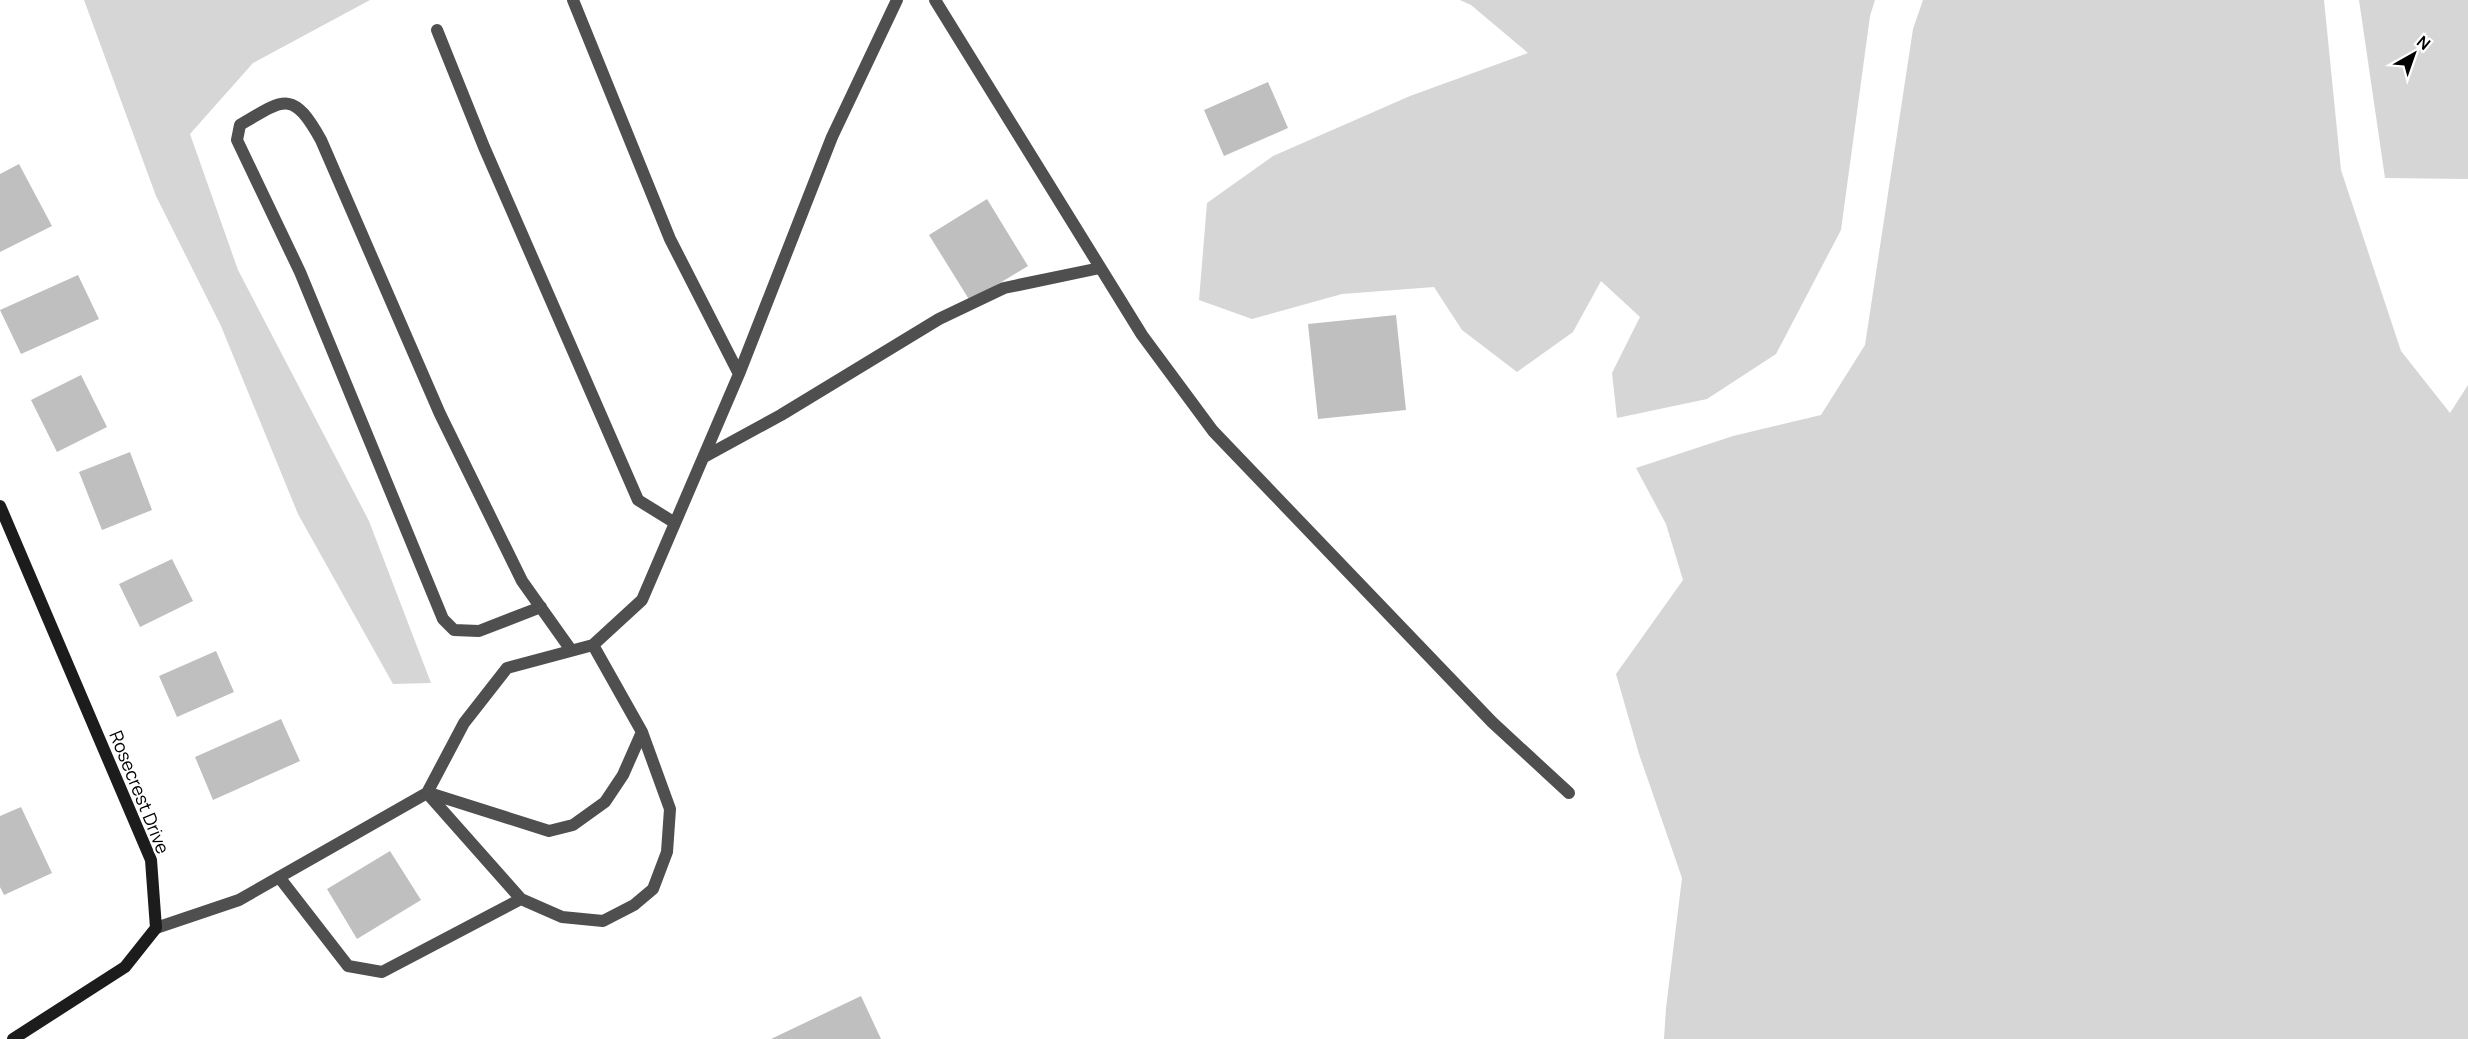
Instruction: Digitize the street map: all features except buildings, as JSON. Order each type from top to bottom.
[{"type":"street","name":"Rosecrest Drive","points":[[0,506],[151,860],[156,928]]},
{"type":"street","points":[[13,1039],[125,967],[156,928]]},
{"type":"lane","points":[[573,0],[670,239],[739,374]]},
{"type":"lane","points":[[156,928],[239,900],[427,793],[464,723],[507,668],[593,645],[642,600],[739,374],[832,137],[897,0]]},
{"type":"lane","points":[[935,0],[1142,335],[1213,431],[1492,722],[1569,793]]},
{"type":"lane","points":[[437,30],[484,147],[638,500],[675,524]]},
{"type":"lane","points":[[541,607],[479,631],[454,630],[443,619],[300,272],[237,141],[240,125],[260,113],[287,102],[297,105],[306,112],[321,140],[440,414],[522,581],[541,607],[572,650]]},
{"type":"lane","points":[[704,457],[781,415],[939,319],[1004,288],[1100,268]]},
{"type":"lane","points":[[427,793],[521,899],[562,917],[603,921],[634,905],[653,889],[667,852],[670,809],[642,732],[593,645]]},
{"type":"lane","points":[[427,793],[549,831],[573,825],[605,802],[623,775],[642,732]]},
{"type":"lane","points":[[279,877],[348,966],[382,972],[521,899]]},
{"type":"shaded area","points":[[84,0],[370,0],[253,63],[190,134],[238,270],[369,521],[431,683],[393,684],[298,514],[221,326],[156,196]]},
{"type":"shaded area","points":[[1460,0],[1875,0],[1870,16],[1841,230],[1776,354],[1707,399],[1617,418],[1612,373],[1640,317],[1601,281],[1573,332],[1517,372],[1462,330],[1434,287],[1342,294],[1252,319],[1199,300],[1207,203],[1273,156],[1410,96],[1528,53],[1471,5]]},
{"type":"shaded area","points":[[1923,0],[2324,0],[2341,170],[2401,351],[2450,413],[2468,385],[2468,1039],[1664,1039],[1682,878],[1639,754],[1616,674],[1683,580],[1666,524],[1636,468],[1733,436],[1821,415],[1865,345],[1913,29]]},
{"type":"shaded area","points":[[2359,0],[2468,0],[2468,179],[2385,178]]}]
